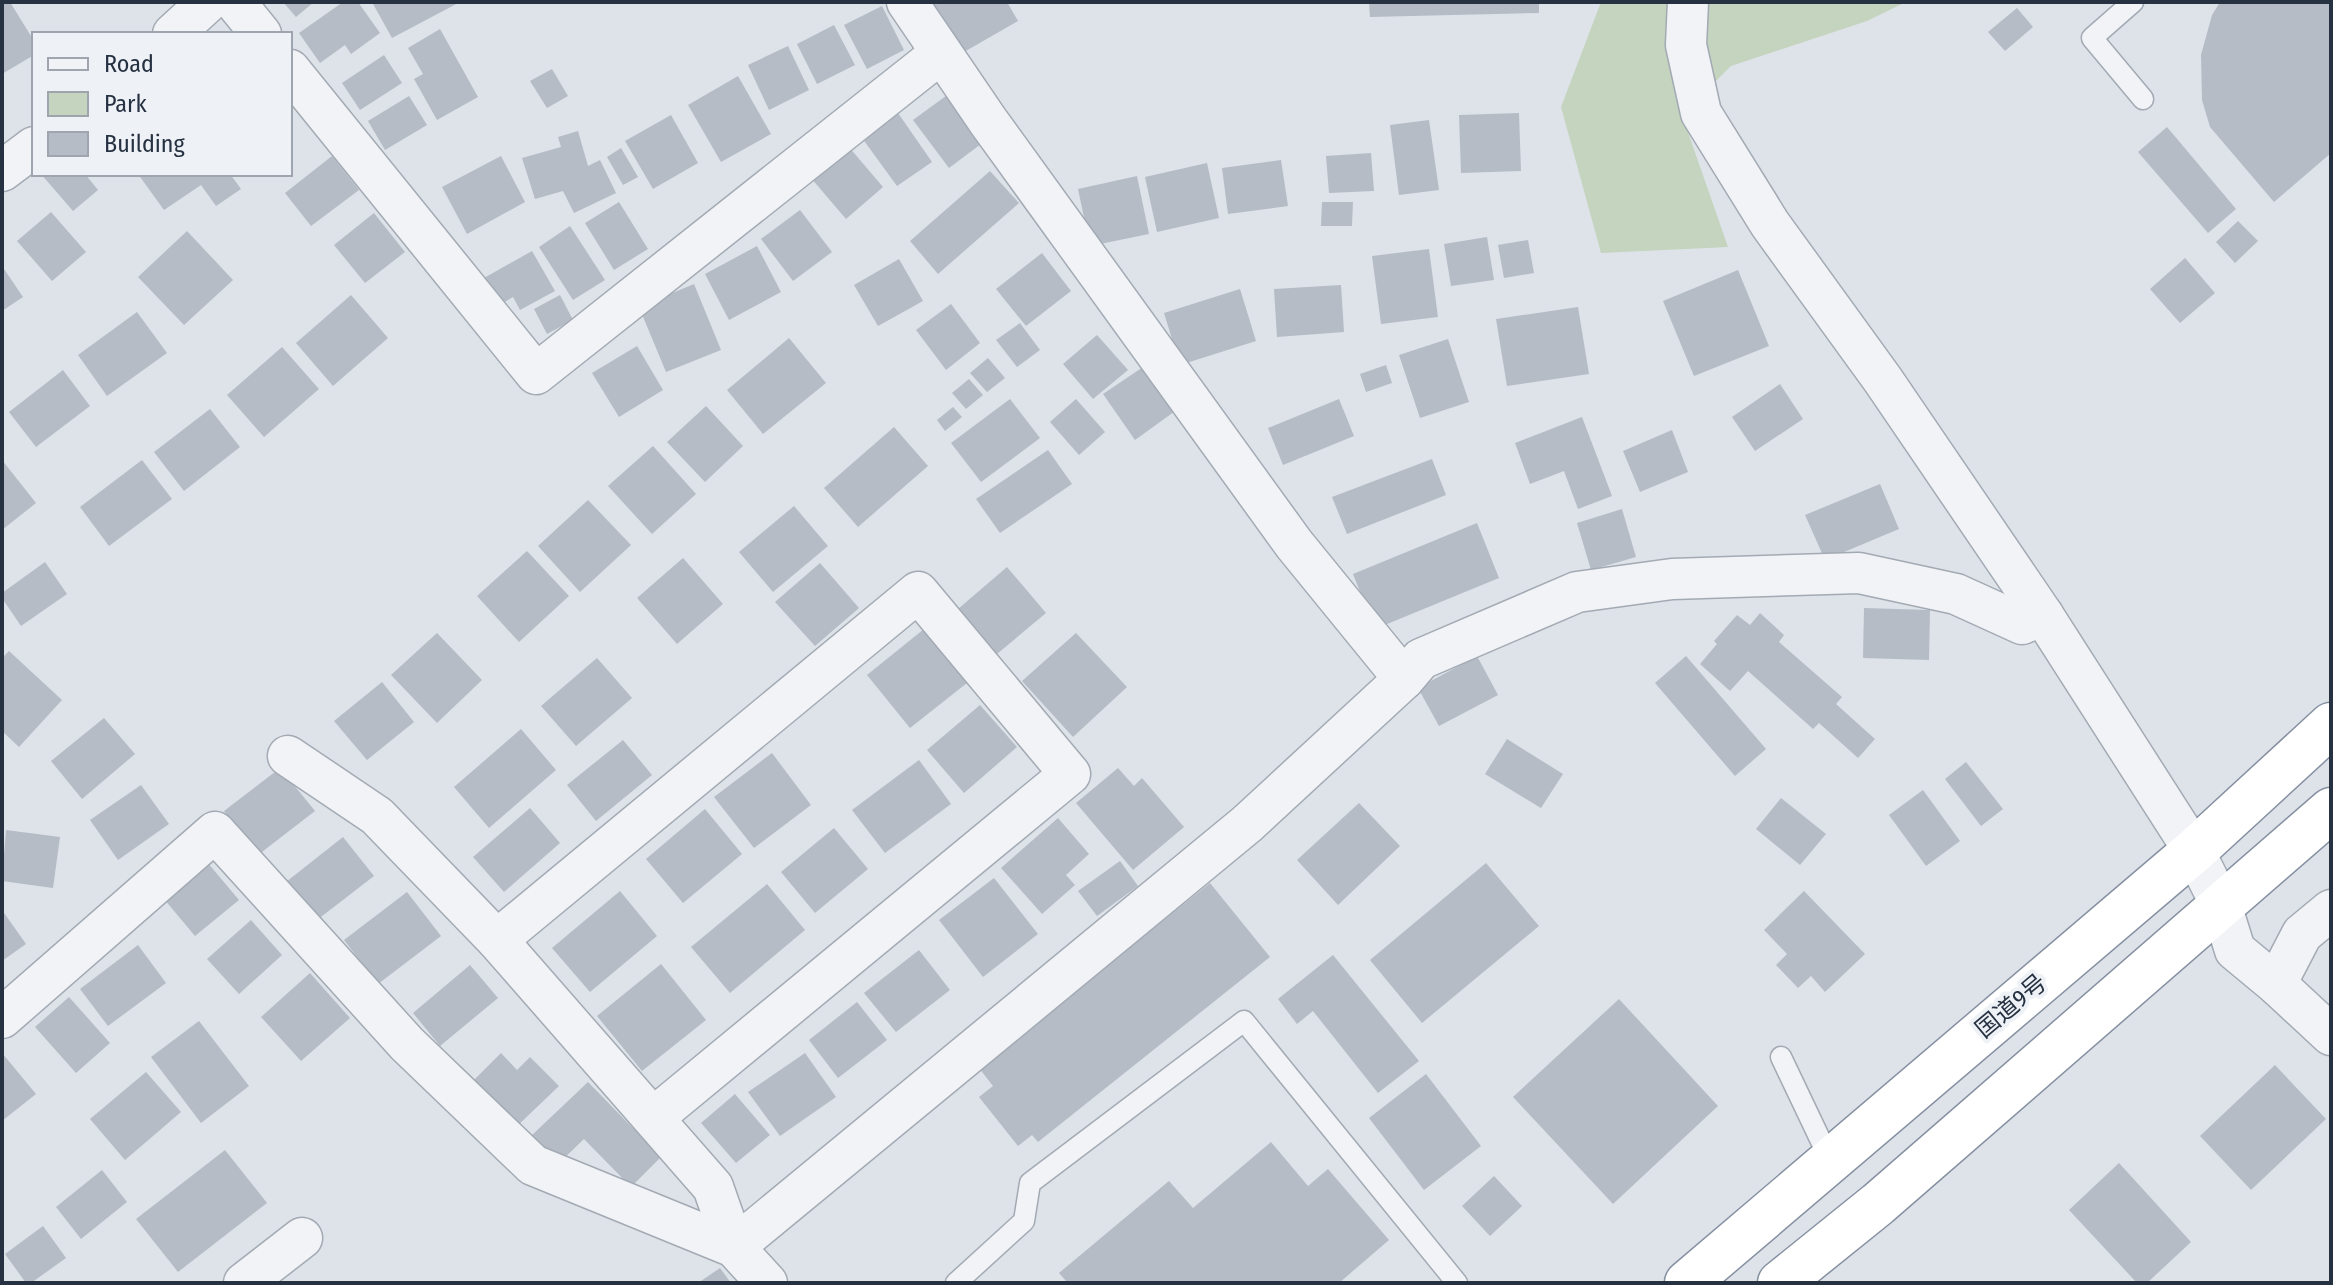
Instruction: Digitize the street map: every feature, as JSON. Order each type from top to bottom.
[{"type":"highway","name":"国道9号","points":[[1687,1283],[2194,851],[2331,725]]},
{"type":"highway","points":[[1780,1283],[1878,1204],[2331,810]]},
{"type":"street","points":[[175,32],[208,2]]},
{"type":"street","points":[[235,2],[259,32]]},
{"type":"street","points":[[907,2],[997,134],[1294,544],[1404,679]]},
{"type":"street","points":[[1688,2],[1686,45],[1701,113],[1770,224],[1883,380],[2043,615],[2194,851],[2221,905],[2235,950],[2331,1035]]},
{"type":"street","points":[[292,72],[536,374],[941,53]]},
{"type":"street","points":[[2,171],[32,148]]},
{"type":"street","points":[[734,1247],[1247,824],[1404,679],[1421,659],[1577,592],[1672,579],[1859,573],[1956,594],[2022,624],[2043,615]]},
{"type":"street","points":[[497,940],[918,592],[1070,774],[653,1118]]},
{"type":"street","points":[[288,756],[377,816],[497,940],[713,1187],[734,1247],[767,1283]]},
{"type":"street","points":[[2,1018],[215,832],[407,1044],[533,1165],[734,1247]]},
{"type":"street","points":[[2276,984],[2302,934],[2331,910]]},
{"type":"street","points":[[244,1283],[302,1238]]},
{"type":"lane","points":[[2133,2],[2092,38],[2143,99]]},
{"type":"lane","points":[[956,1283],[1024,1221],[1030,1183],[1244,1021],[1457,1283]]},
{"type":"lane","points":[[1781,1057],[1830,1160]]},
{"type":"green space","points":[[1601,2],[1906,2],[1867,21],[1731,66],[1682,115],[1728,247],[1601,253],[1561,107]]},
{"type":"building","points":[[2,2],[10,2],[32,38],[32,56],[2,74]]},
{"type":"building","points":[[283,2],[314,2],[296,17]]},
{"type":"building","points":[[343,2],[358,2],[380,33],[351,54],[345,45],[320,63],[299,33]]},
{"type":"building","points":[[372,2],[460,2],[392,38]]},
{"type":"building","points":[[925,2],[1007,2],[1018,21],[957,56]]},
{"type":"building","points":[[1369,2],[1539,2],[1539,13],[1370,17]]},
{"type":"building","points":[[2220,2],[2331,2],[2331,153],[2274,202],[2210,127],[2202,100],[2201,55],[2212,15]]},
{"type":"building","points":[[882,6],[904,50],[867,69],[844,25]]},
{"type":"building","points":[[2017,8],[2033,27],[2005,51],[1988,32]]},
{"type":"building","points":[[834,25],[855,65],[817,84],[797,44]]},
{"type":"building","points":[[440,29],[478,97],[437,120],[414,79],[423,74],[408,48]]},
{"type":"building","points":[[788,46],[809,90],[769,110],[748,65]]},
{"type":"building","points":[[384,55],[402,83],[360,110],[342,83]]},
{"type":"building","points":[[552,69],[568,96],[547,108],[530,81]]},
{"type":"building","points":[[738,76],[771,134],[721,162],[688,105]]},
{"type":"building","points":[[950,93],[985,141],[949,168],[913,120]]},
{"type":"building","points":[[409,96],[427,125],[385,150],[368,121]]},
{"type":"building","points":[[898,113],[932,162],[897,186],[862,138]]},
{"type":"building","points":[[1519,113],[1521,171],[1461,173],[1459,115]]},
{"type":"building","points":[[671,115],[698,163],[653,189],[625,141]]},
{"type":"building","points":[[1429,120],[1439,190],[1399,195],[1390,125]]},
{"type":"building","points":[[2167,127],[2236,209],[2208,233],[2138,152]]},
{"type":"building","points":[[578,131],[588,166],[600,160],[616,193],[574,213],[563,191],[535,199],[522,158],[561,147],[558,137]]},
{"type":"building","points":[[848,146],[883,187],[846,219],[811,178]]},
{"type":"building","points":[[621,148],[638,177],[623,185],[607,157]]},
{"type":"building","points":[[1371,153],[1374,191],[1329,193],[1326,156]]},
{"type":"building","points":[[332,156],[359,190],[311,226],[285,193]]},
{"type":"building","points":[[501,156],[525,202],[467,234],[442,187]]},
{"type":"building","points":[[1281,160],[1288,206],[1228,214],[1222,168]]},
{"type":"building","points":[[1207,163],[1219,218],[1157,232],[1145,177]]},
{"type":"building","points":[[990,171],[1019,203],[938,274],[910,241]]},
{"type":"building","points":[[43,176],[87,176],[98,190],[73,211]]},
{"type":"building","points":[[139,176],[231,176],[241,189],[216,206],[201,185],[164,210]]},
{"type":"building","points":[[1137,176],[1149,234],[1090,246],[1078,189]]},
{"type":"building","points":[[619,202],[648,249],[614,270],[585,223]]},
{"type":"building","points":[[1322,202],[1353,202],[1352,226],[1321,226]]},
{"type":"building","points":[[800,210],[832,252],[793,281],[761,239]]},
{"type":"building","points":[[51,212],[86,252],[52,281],[17,241]]},
{"type":"building","points":[[374,213],[405,252],[365,283],[334,245]]},
{"type":"building","points":[[2238,221],[2258,241],[2235,263],[2216,242]]},
{"type":"building","points":[[570,226],[605,280],[573,300],[539,247]]},
{"type":"building","points":[[187,231],[233,280],[184,325],[138,277]]},
{"type":"building","points":[[1487,237],[1494,280],[1451,286],[1444,244]]},
{"type":"building","points":[[1528,240],[1534,273],[1504,278],[1498,245]]},
{"type":"building","points":[[757,246],[781,292],[729,320],[705,274]]},
{"type":"building","points":[[1429,249],[1438,317],[1381,324],[1372,256]]},
{"type":"building","points":[[532,251],[555,291],[520,310],[513,297],[500,305],[484,278]]},
{"type":"building","points":[[1042,253],[1071,291],[1026,326],[996,289]]},
{"type":"building","points":[[2185,258],[2215,293],[2180,323],[2150,289]]},
{"type":"building","points":[[899,259],[923,301],[878,326],[854,285]]},
{"type":"building","points":[[2,266],[23,297],[2,311]]},
{"type":"building","points":[[1738,270],[1769,346],[1694,376],[1663,301]]},
{"type":"building","points":[[694,284],[721,350],[666,372],[639,307]]},
{"type":"building","points":[[1341,285],[1344,332],[1277,337],[1274,289]]},
{"type":"building","points":[[1240,289],[1256,341],[1180,365],[1164,313]]},
{"type":"building","points":[[351,295],[388,338],[333,386],[296,343]]},
{"type":"building","points":[[560,295],[573,320],[547,334],[534,309]]},
{"type":"building","points":[[951,304],[980,343],[946,370],[916,330]]},
{"type":"building","points":[[1578,307],[1589,374],[1507,386],[1496,319]]},
{"type":"building","points":[[137,312],[167,353],[107,396],[78,355]]},
{"type":"building","points":[[1020,323],[1040,350],[1017,367],[996,340]]},
{"type":"building","points":[[1097,335],[1128,370],[1093,399],[1063,364]]},
{"type":"building","points":[[789,338],[826,383],[763,434],[727,390]]},
{"type":"building","points":[[1448,339],[1469,402],[1420,418],[1399,355]]},
{"type":"building","points":[[637,346],[663,390],[619,417],[592,373]]},
{"type":"building","points":[[282,347],[319,389],[264,437],[227,395]]},
{"type":"building","points":[[988,358],[1005,378],[987,392],[970,373]]},
{"type":"building","points":[[1146,365],[1178,409],[1135,440],[1103,394]]},
{"type":"building","points":[[1386,365],[1392,383],[1366,392],[1360,374]]},
{"type":"building","points":[[63,370],[90,406],[36,447],[9,412]]},
{"type":"building","points":[[969,379],[983,395],[966,409],[952,393]]},
{"type":"building","points":[[1780,384],[1803,419],[1755,451],[1732,417]]},
{"type":"building","points":[[1010,399],[1040,438],[981,482],[951,443]]},
{"type":"building","points":[[1076,399],[1105,432],[1079,455],[1050,422]]},
{"type":"building","points":[[1339,399],[1354,436],[1283,465],[1268,428]]},
{"type":"building","points":[[706,406],[743,446],[705,482],[667,442]]},
{"type":"building","points":[[953,407],[962,417],[945,431],[937,420]]},
{"type":"building","points":[[210,409],[240,447],[184,491],[154,452]]},
{"type":"building","points":[[1582,417],[1612,496],[1578,509],[1564,471],[1530,484],[1515,443]]},
{"type":"building","points":[[894,427],[928,466],[858,527],[824,488]]},
{"type":"building","points":[[1672,430],[1688,472],[1640,492],[1623,451]]},
{"type":"building","points":[[653,446],[696,494],[652,534],[608,486]]},
{"type":"building","points":[[1048,450],[1072,484],[1000,533],[976,499]]},
{"type":"building","points":[[1432,459],[1446,495],[1347,534],[1332,497]]},
{"type":"building","points":[[2,460],[36,503],[2,530]]},
{"type":"building","points":[[142,460],[172,499],[109,546],[80,507]]},
{"type":"building","points":[[1880,484],[1899,529],[1825,560],[1805,515]]},
{"type":"building","points":[[588,500],[631,545],[580,592],[538,546]]},
{"type":"building","points":[[794,506],[828,546],[773,592],[739,552]]},
{"type":"building","points":[[1622,509],[1636,557],[1591,570],[1577,523]]},
{"type":"building","points":[[1477,523],[1499,578],[1375,629],[1353,574]]},
{"type":"building","points":[[527,551],[569,596],[519,642],[477,596]]},
{"type":"building","points":[[683,558],[723,604],[677,644],[637,598]]},
{"type":"building","points":[[45,562],[67,594],[21,626],[2,598],[2,593]]},
{"type":"building","points":[[820,563],[859,608],[815,646],[775,602]]},
{"type":"building","points":[[1007,567],[1046,613],[997,654],[958,609]]},
{"type":"building","points":[[1864,608],[1930,610],[1929,660],[1863,658]]},
{"type":"building","points":[[1760,613],[1784,635],[1779,642],[1842,697],[1836,704],[1875,739],[1858,758],[1819,723],[1813,729],[1748,671],[1730,691],[1700,664],[1717,644],[1714,641],[1737,615],[1750,625]]},
{"type":"building","points":[[924,629],[967,683],[910,728],[867,675]]},
{"type":"building","points":[[437,633],[482,680],[437,723],[391,675]]},
{"type":"building","points":[[1076,633],[1127,687],[1073,737],[1022,681]]},
{"type":"building","points":[[9,651],[62,700],[19,747],[2,731],[2,658]]},
{"type":"building","points":[[1477,656],[1498,695],[1439,726],[1418,688]]},
{"type":"building","points":[[1686,656],[1766,749],[1735,776],[1655,683]]},
{"type":"building","points":[[597,658],[632,698],[576,746],[541,706]]},
{"type":"building","points":[[382,682],[414,722],[367,760],[334,721]]},
{"type":"building","points":[[980,705],[1017,747],[964,793],[927,750]]},
{"type":"building","points":[[104,718],[135,754],[82,799],[51,761]]},
{"type":"building","points":[[521,729],[556,770],[489,828],[454,787]]},
{"type":"building","points":[[1507,739],[1563,774],[1541,808],[1485,774]]},
{"type":"building","points":[[623,740],[652,775],[596,821],[567,785]]},
{"type":"building","points":[[772,753],[811,805],[754,848],[714,797]]},
{"type":"building","points":[[919,760],[951,804],[885,853],[852,810]]},
{"type":"building","points":[[1966,762],[2003,809],[1981,826],[1945,779]]},
{"type":"building","points":[[280,768],[315,811],[258,855],[224,811]]},
{"type":"building","points":[[1118,768],[1134,786],[1142,778],[1184,827],[1133,870],[1076,803]]},
{"type":"building","points":[[141,785],[169,824],[118,860],[90,820]]},
{"type":"building","points":[[1923,790],[1960,841],[1926,866],[1889,815]]},
{"type":"building","points":[[1781,798],[1826,834],[1800,865],[1756,829]]},
{"type":"building","points":[[1359,803],[1400,846],[1338,905],[1297,860]]},
{"type":"building","points":[[530,808],[560,843],[504,892],[473,857]]},
{"type":"building","points":[[705,809],[742,854],[683,903],[646,859]]},
{"type":"building","points":[[1058,818],[1089,854],[1066,875],[1075,885],[1042,914],[1001,868]]},
{"type":"building","points":[[834,828],[868,869],[815,913],[781,872]]},
{"type":"building","points":[[6,830],[60,837],[53,888],[2,881]]},
{"type":"building","points":[[343,837],[374,876],[317,920],[286,882]]},
{"type":"building","points":[[1120,861],[1138,886],[1097,916],[1078,891]]},
{"type":"building","points":[[207,862],[239,900],[195,936],[164,899]]},
{"type":"building","points":[[1486,863],[1539,926],[1422,1023],[1370,960]]},
{"type":"building","points":[[994,878],[1038,934],[983,977],[939,920]]},
{"type":"building","points":[[1210,883],[1270,957],[1038,1142],[1032,1135],[1018,1146],[979,1097],[993,1086],[979,1068]]},
{"type":"building","points":[[767,884],[805,930],[730,993],[691,947]]},
{"type":"building","points":[[620,891],[657,936],[590,992],[552,948]]},
{"type":"building","points":[[1804,891],[1865,954],[1825,992],[1811,976],[1798,988],[1776,965],[1787,954],[1764,930]]},
{"type":"building","points":[[407,892],[441,936],[378,984],[344,940]]},
{"type":"building","points":[[2,910],[26,944],[2,961]]},
{"type":"building","points":[[251,920],[282,955],[239,994],[207,959]]},
{"type":"building","points":[[138,945],[166,983],[108,1026],[80,989]]},
{"type":"building","points":[[919,950],[950,990],[896,1032],[864,993]]},
{"type":"building","points":[[1333,955],[1419,1061],[1378,1093],[1313,1011],[1297,1024],[1278,999]]},
{"type":"building","points":[[661,964],[706,1020],[642,1071],[597,1016]]},
{"type":"building","points":[[470,965],[498,998],[440,1046],[413,1013]]},
{"type":"building","points":[[310,973],[350,1018],[301,1061],[261,1017]]},
{"type":"building","points":[[69,997],[110,1043],[76,1073],[35,1027]]},
{"type":"building","points":[[1619,999],[1718,1106],[1613,1204],[1513,1097]]},
{"type":"building","points":[[857,1002],[887,1040],[838,1078],[809,1040]]},
{"type":"building","points":[[199,1021],[249,1086],[201,1123],[151,1057]]},
{"type":"building","points":[[2,1053],[36,1094],[2,1121]]},
{"type":"building","points":[[501,1053],[517,1070],[530,1057],[559,1086],[514,1129],[470,1084]]},
{"type":"building","points":[[805,1053],[836,1097],[780,1136],[748,1092]]},
{"type":"building","points":[[2275,1065],[2326,1119],[2251,1190],[2200,1136]]},
{"type":"building","points":[[146,1072],[181,1112],[125,1160],[90,1119]]},
{"type":"building","points":[[1426,1074],[1481,1146],[1424,1190],[1369,1118]]},
{"type":"building","points":[[588,1082],[661,1157],[631,1187],[584,1139],[557,1165],[530,1137]]},
{"type":"building","points":[[735,1094],[770,1135],[736,1163],[701,1123]]},
{"type":"building","points":[[1271,1142],[1308,1186],[1328,1169],[1389,1240],[1339,1283],[1064,1283],[1066,1281],[1059,1273],[1169,1181],[1193,1208]]},
{"type":"building","points":[[225,1150],[267,1203],[178,1272],[136,1219]]},
{"type":"building","points":[[2119,1163],[2191,1242],[2147,1283],[2137,1283],[2069,1210]]},
{"type":"building","points":[[102,1170],[127,1202],[81,1239],[56,1207]]},
{"type":"building","points":[[1494,1176],[1522,1206],[1490,1236],[1462,1206]]},
{"type":"building","points":[[43,1226],[66,1258],[31,1283],[26,1283],[5,1254]]},
{"type":"building","points":[[720,1268],[731,1283],[698,1283]]}]
